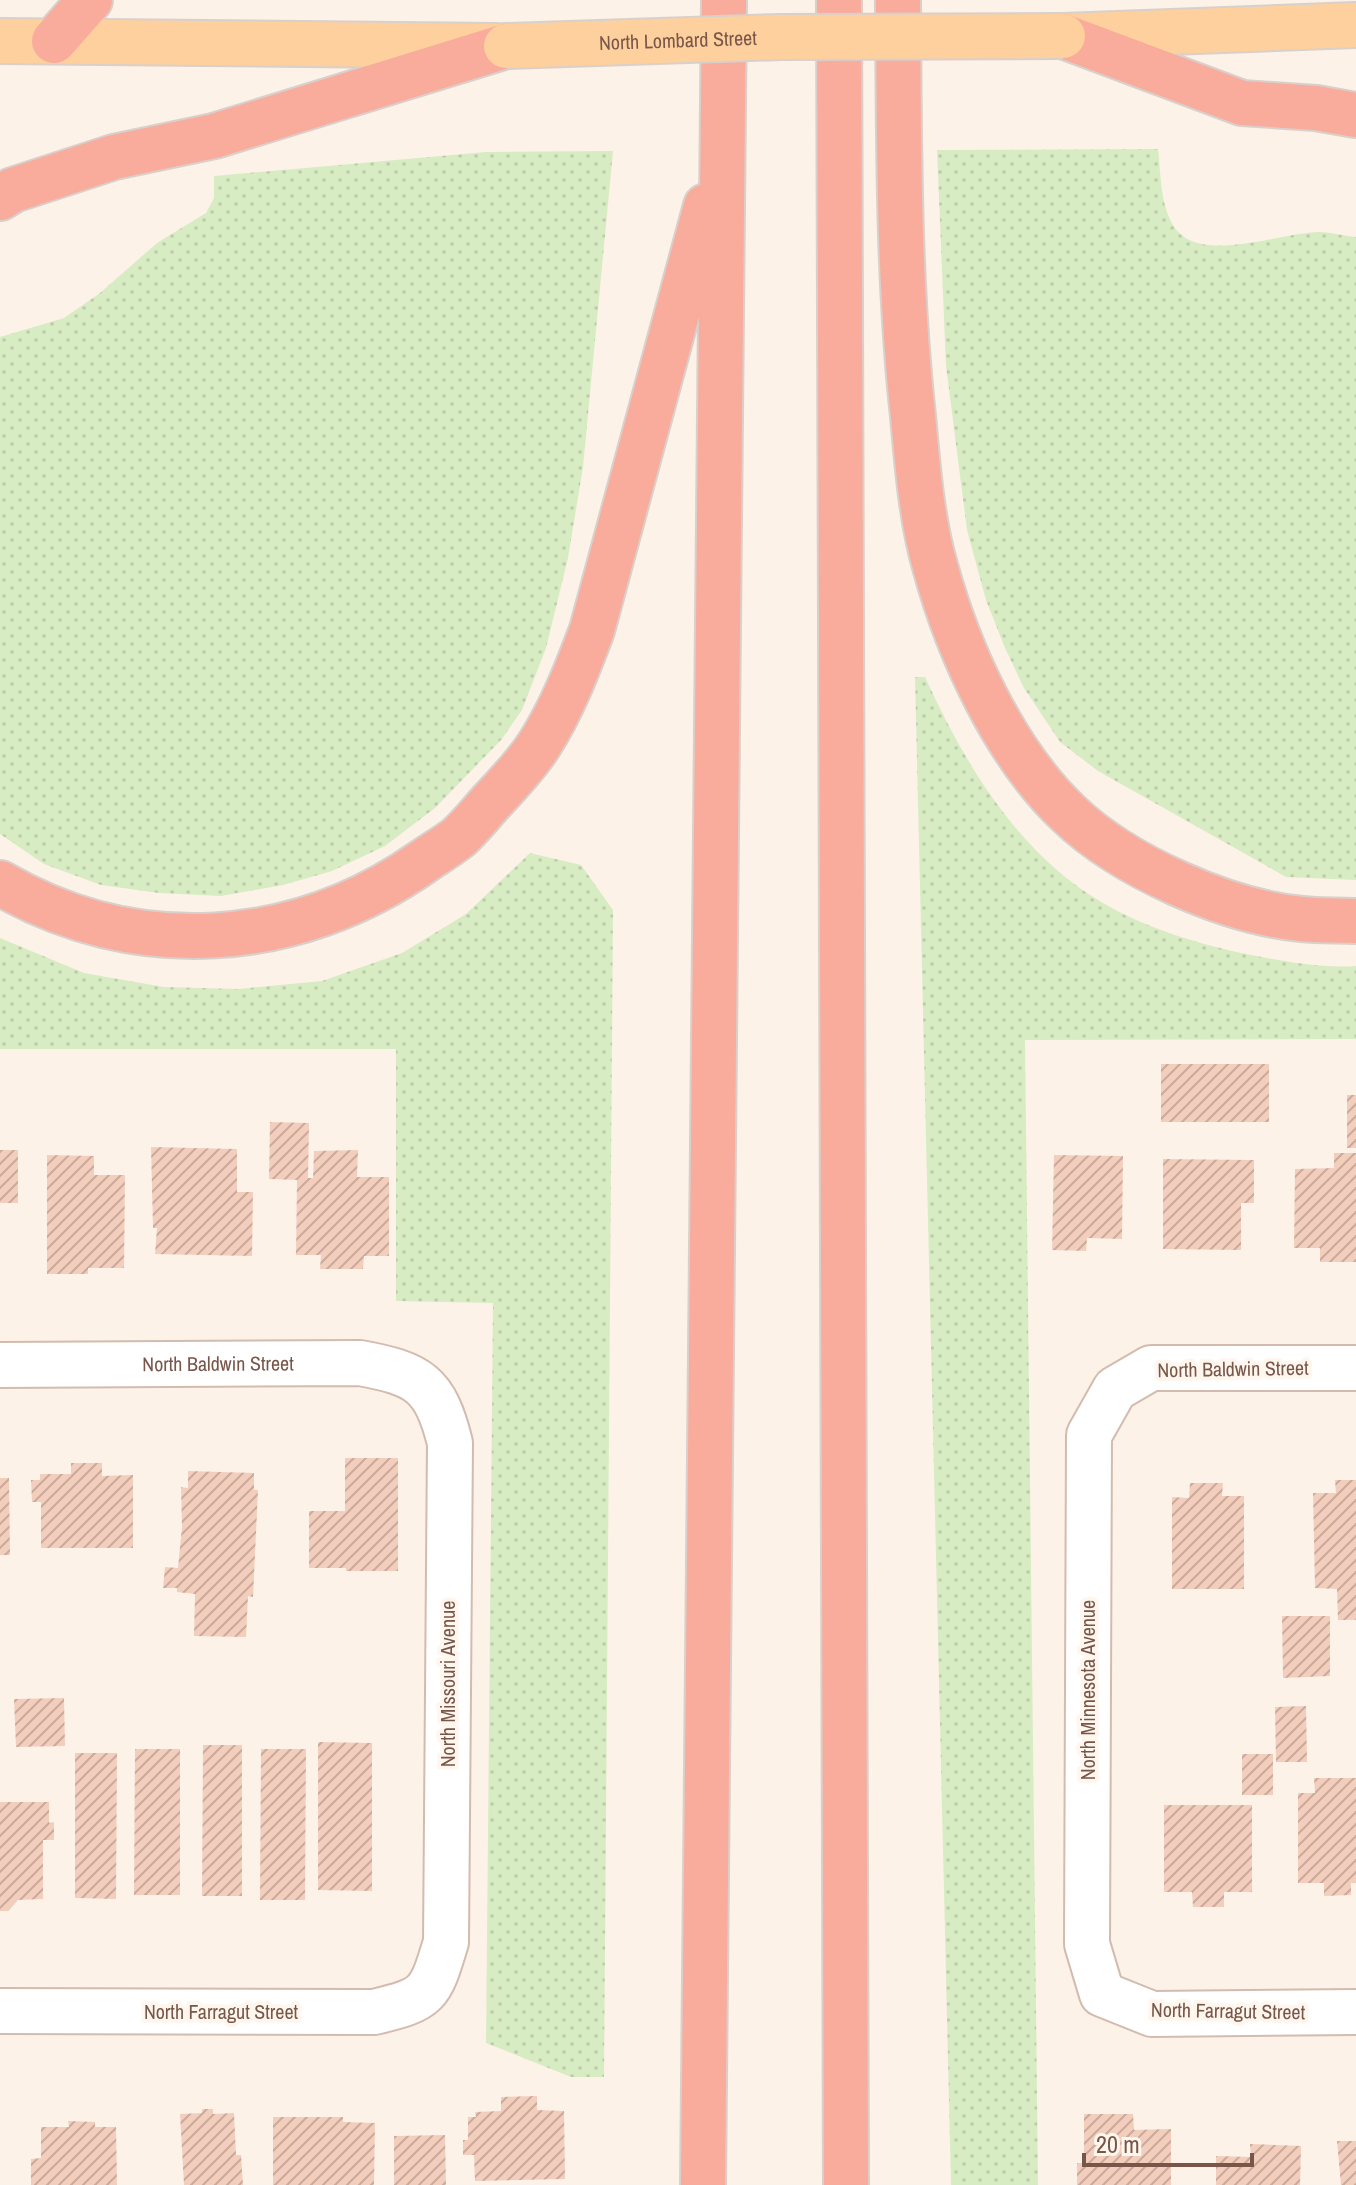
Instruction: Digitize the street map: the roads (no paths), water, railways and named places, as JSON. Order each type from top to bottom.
[{"type":"highway","points":[[54,41],[90,0]]},
{"type":"highway","points":[[703,2185],[724,0]]},
{"type":"highway","points":[[839,0],[846,2185]]},
{"type":"highway","points":[[898,0],[899,181],[906,351],[917,457],[934,564],[961,645],[991,706],[1025,762],[1068,814],[1113,847],[1170,881],[1229,903],[1299,919],[1356,921]]},
{"type":"highway","points":[[1063,36],[1242,103],[1316,108],[1356,115]]},
{"type":"highway","points":[[0,198],[13,190],[114,157],[214,136],[506,46]]},
{"type":"highway","points":[[0,883],[29,899],[111,928],[178,936],[251,933],[336,910],[393,883],[459,837],[509,784],[538,746],[568,694],[592,630],[723,142]]},
{"type":"main road","name":"North Lombard Street","points":[[0,41],[506,46],[781,37],[1063,36],[1356,25]]},
{"type":"street","name":"North Baldwin Street","points":[[0,1365],[360,1363],[400,1371],[428,1389]]},
{"type":"street","name":"North Baldwin Street","points":[[1115,1389],[1151,1368],[1356,1368]]},
{"type":"street","name":"North Missouri Avenue","points":[[428,1389],[442,1411],[450,1443],[446,1942],[434,1983]]},
{"type":"street","name":"North Minnesota Avenue","points":[[1102,1994],[1087,1944],[1089,1435],[1115,1389]]},
{"type":"street","name":"North Farragut Street","points":[[0,2011],[374,2012],[411,2003],[434,1983]]},
{"type":"street","name":"North Farragut Street","points":[[1102,1994],[1152,2014],[1356,2012]]}]
